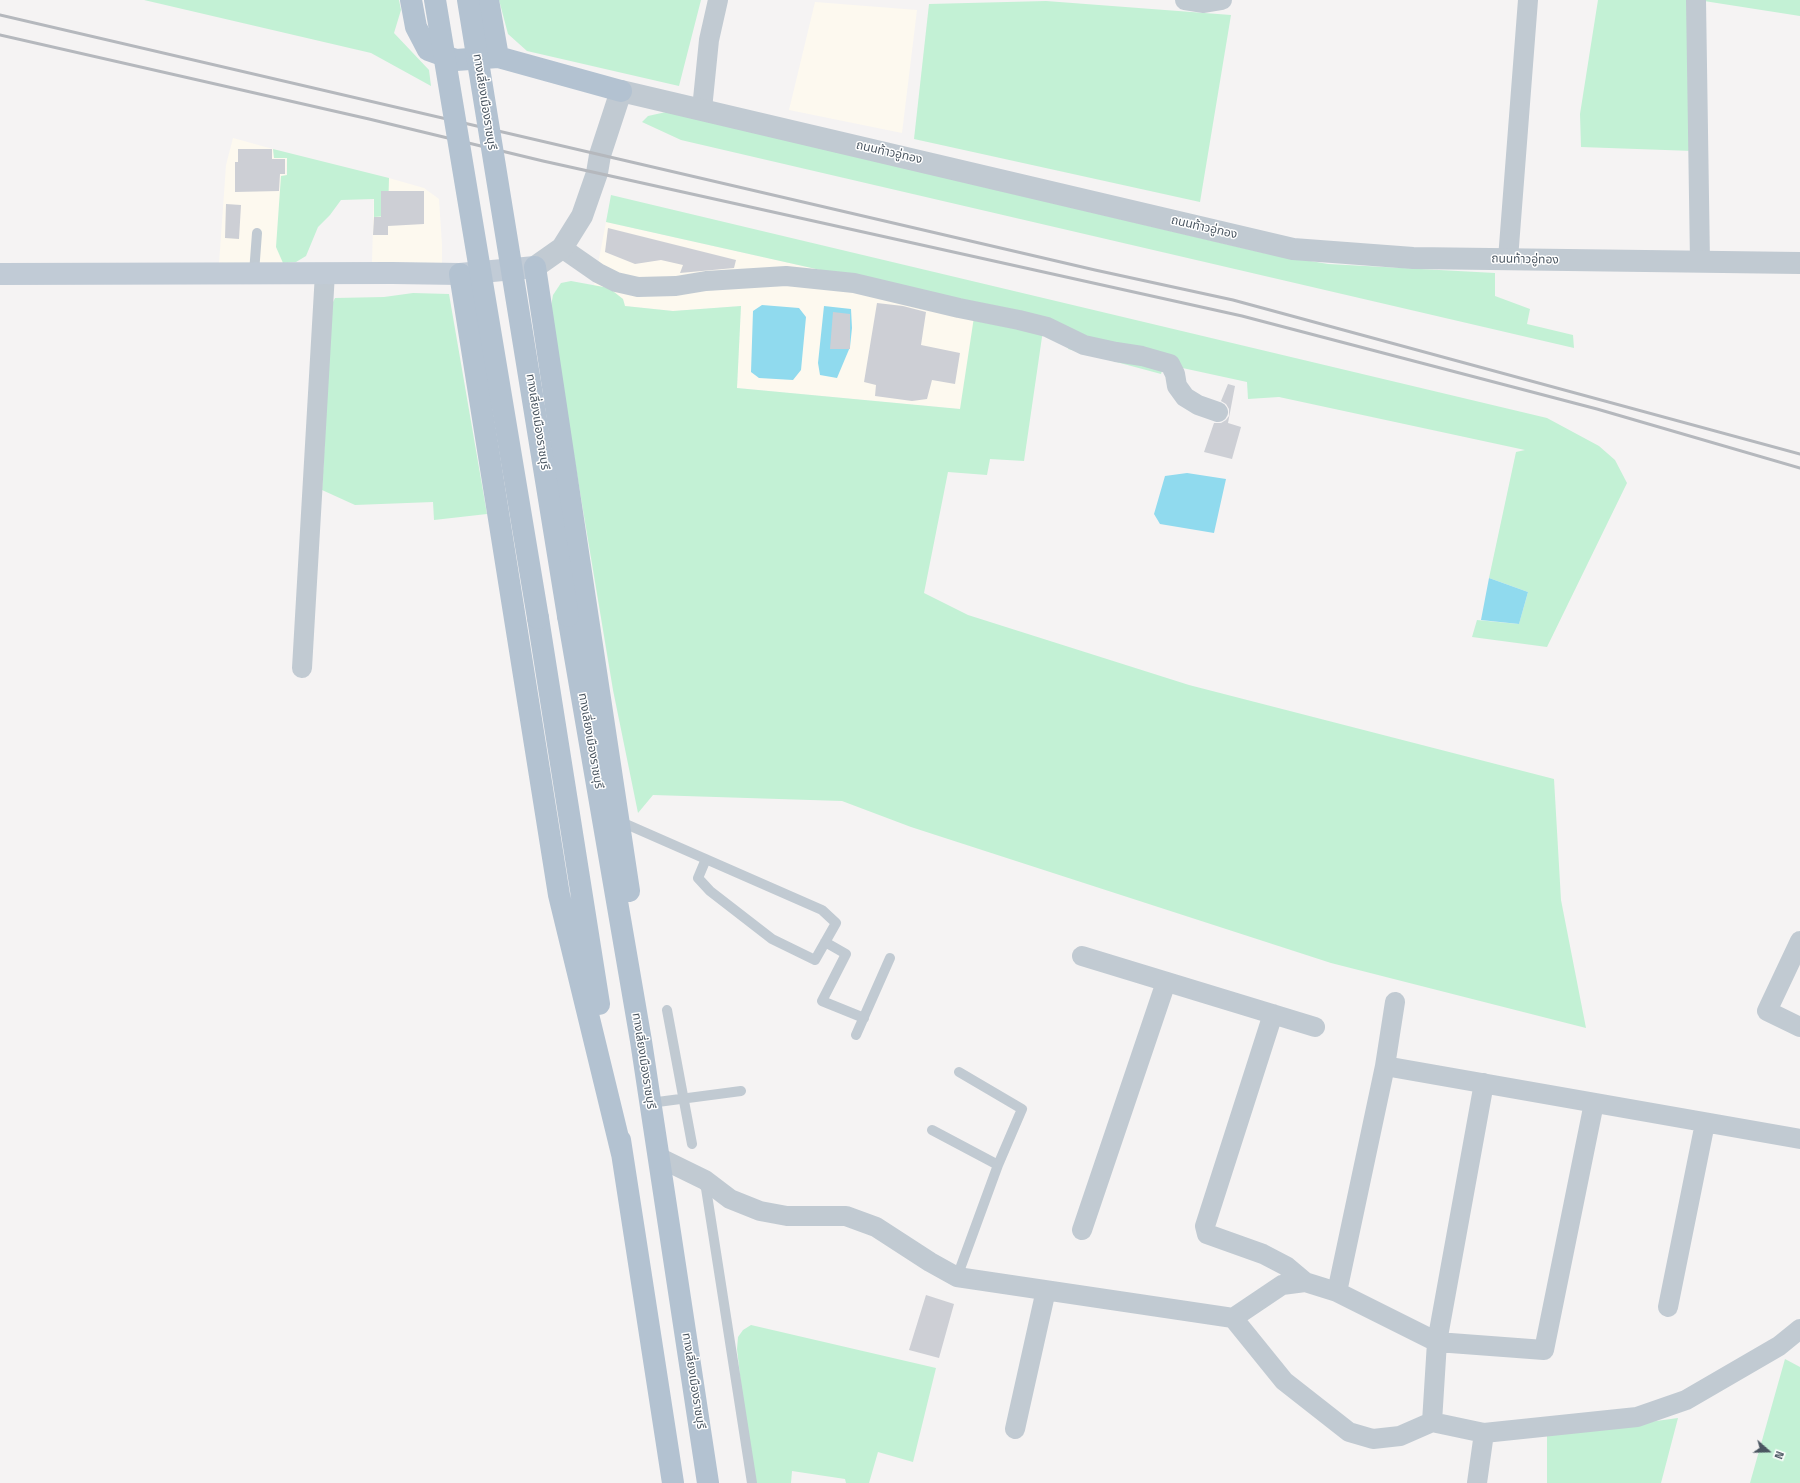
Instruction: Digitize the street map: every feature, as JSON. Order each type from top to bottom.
[{"type":"main road","points":[[411,0],[416,27],[428,50],[456,60],[498,57],[621,91]]},
{"type":"main road","points":[[435,0],[538,618],[673,1483]]},
{"type":"main road","name":"ทางเลี่ยงเมืองราชบุรี","points":[[468,0],[568,616],[641,1041],[708,1483]]},
{"type":"main road","points":[[488,0],[498,57]]},
{"type":"main road","points":[[0,274],[460,274],[535,267],[628,877],[641,1041]]},
{"type":"main road","points":[[460,274],[559,895],[622,1154]]},
{"type":"street","points":[[702,109],[709,40],[718,0]]},
{"type":"street","points":[[1185,0],[1204,3],[1222,0]]},
{"type":"street","points":[[1508,259],[1528,0]]},
{"type":"street","points":[[1696,0],[1700,262]]},
{"type":"street","points":[[535,267],[562,248],[582,216],[597,173],[600,155],[621,91]]},
{"type":"street","name":"ถนนท้าวอู่ทอง","points":[[621,91],[1293,249],[1414,258],[1800,264]]},
{"type":"street","points":[[562,248],[598,273],[616,282],[638,287],[669,286],[706,281],[786,276],[854,283],[959,308],[1019,320],[1047,327],[1084,345],[1142,356],[1170,364],[1175,374],[1177,386],[1184,397],[1198,405],[1218,412]]},
{"type":"street","points":[[302,668],[325,273]]},
{"type":"street","points":[[1800,941],[1766,1011],[1800,1027]]},
{"type":"street","points":[[1082,956],[1315,1027]]},
{"type":"street","points":[[1082,1230],[1166,982]]},
{"type":"street","points":[[1337,1292],[1386,1066],[1395,1002]]},
{"type":"street","points":[[1273,1014],[1205,1226],[1207,1234],[1263,1254],[1286,1266],[1305,1282],[1337,1292],[1437,1342],[1544,1350],[1594,1103]]},
{"type":"street","points":[[1386,1066],[1800,1139]]},
{"type":"street","points":[[1432,1422],[1437,1342],[1484,1083]]},
{"type":"street","points":[[1668,1307],[1705,1123]]},
{"type":"street","points":[[658,1156],[705,1180],[730,1199],[760,1211],[787,1216],[846,1216],[876,1227],[930,1262],[957,1277],[1233,1318],[1282,1285],[1305,1282]]},
{"type":"street","points":[[1015,1429],[1046,1290]]},
{"type":"street","points":[[1233,1318],[1284,1381],[1349,1432],[1373,1439],[1400,1436],[1432,1422],[1484,1433],[1637,1417],[1686,1400],[1779,1346],[1800,1329]]},
{"type":"street","points":[[1477,1483],[1484,1433]]},
{"type":"lane","points":[[254,273],[257,233]]},
{"type":"lane","points":[[619,821],[706,859],[822,910],[836,923],[815,960],[772,939],[710,891],[698,878],[706,859]]},
{"type":"lane","points":[[825,942],[846,954],[822,1002],[864,1018]]},
{"type":"lane","points":[[856,1035],[890,958]]},
{"type":"lane","points":[[667,1010],[692,1144]]},
{"type":"lane","points":[[957,1277],[998,1164],[1022,1109],[959,1072]]},
{"type":"lane","points":[[650,1103],[741,1092]]},
{"type":"lane","points":[[932,1130],[998,1164]]},
{"type":"lane","points":[[705,1180],[752,1483]]},
{"type":"shaded area","points":[[815,2],[917,10],[902,133],[789,110]]},
{"type":"shaded area","points":[[233,138],[273,149],[274,158],[287,158],[283,263],[219,264],[226,165]]},
{"type":"shaded area","points":[[389,178],[424,188],[439,199],[442,263],[372,262],[374,188],[387,187]]},
{"type":"shaded area","points":[[606,222],[977,305],[961,409],[737,388],[741,306],[673,311],[625,306],[623,299],[594,285]]},
{"type":"green space","points":[[144,0],[399,0],[401,10],[394,33],[429,70],[431,86],[371,53]]},
{"type":"green space","points":[[499,0],[701,0],[679,86],[527,51],[508,34]]},
{"type":"green space","points":[[1598,0],[1691,0],[1693,151],[1581,147],[1580,114]]},
{"type":"green space","points":[[1800,0],[1800,16],[1704,1]]},
{"type":"green space","points":[[1046,1],[1231,15],[1200,202],[914,139],[929,4]]},
{"type":"green space","points":[[666,112],[1264,253],[1328,264],[1495,273],[1495,296],[1530,309],[1527,324],[1573,335],[1574,348],[681,140],[642,122],[648,116]]},
{"type":"green space","points":[[273,149],[389,178],[388,216],[374,217],[374,199],[341,200],[330,215],[318,227],[306,256],[296,262],[283,263],[276,247],[281,176],[287,175],[287,158],[274,158]]},
{"type":"green space","points":[[611,195],[1547,418],[1599,446],[1615,460],[1627,483],[1547,647],[1472,637],[1477,620],[1519,624],[1528,592],[1489,578],[1516,452],[1525,450],[1279,397],[1248,399],[1247,382],[1164,364],[1161,374],[1068,349],[1074,331],[977,305],[606,222]]},
{"type":"green space","points":[[571,281],[609,288],[623,299],[625,306],[673,311],[741,306],[737,388],[960,409],[974,317],[1043,330],[1024,461],[990,459],[987,475],[948,472],[924,593],[968,615],[1189,685],[1554,779],[1561,900],[1586,1028],[1331,963],[911,827],[842,801],[653,795],[638,813],[613,690],[550,312],[553,295],[561,283]]},
{"type":"green space","points":[[413,293],[449,294],[487,514],[434,520],[433,502],[355,505],[322,490],[332,304],[335,298],[384,297]]},
{"type":"green space","points":[[751,1325],[936,1368],[913,1462],[878,1452],[869,1483],[846,1483],[845,1479],[792,1471],[791,1483],[752,1483],[737,1349],[738,1337],[743,1330]]},
{"type":"green space","points":[[1785,1359],[1800,1367],[1800,1483],[1750,1483]]},
{"type":"green space","points":[[1678,1418],[1661,1483],[1547,1483],[1547,1436]]},
{"type":"water","points":[[762,305],[799,308],[806,317],[801,370],[793,380],[759,378],[751,372],[753,311]]},
{"type":"water","points":[[824,306],[851,309],[852,328],[850,347],[837,378],[820,375],[818,363]]},
{"type":"water","points":[[1187,473],[1226,479],[1214,533],[1160,524],[1154,514],[1165,476]]},
{"type":"water","points":[[1489,578],[1528,592],[1519,624],[1481,620]]},
{"type":"building","points":[[238,149],[272,149],[272,159],[285,159],[285,174],[280,174],[279,191],[235,192],[235,162],[238,162]]},
{"type":"building","points":[[381,191],[424,191],[424,224],[388,226],[388,235],[373,235],[374,217],[381,217]]},
{"type":"building","points":[[226,204],[241,205],[239,239],[225,238]]},
{"type":"building","points":[[608,228],[736,260],[734,268],[680,273],[683,265],[661,260],[635,264],[605,252]]},
{"type":"building","points":[[877,303],[903,306],[926,312],[921,345],[960,353],[955,384],[932,380],[927,399],[912,401],[875,396],[876,385],[864,382]]},
{"type":"building","points":[[833,312],[850,314],[850,349],[830,349]]},
{"type":"building","points":[[1228,384],[1235,386],[1228,423],[1241,427],[1232,459],[1204,452],[1214,423],[1221,423],[1229,416],[1229,409],[1226,404],[1221,401]]},
{"type":"building","points":[[926,1295],[954,1304],[939,1358],[909,1350]]},
{"type":"railway","points":[[0,15],[1095,270],[1233,300],[1800,454]]},
{"type":"railway","points":[[0,35],[369,119],[543,161],[1242,316],[1597,409],[1800,468]]}]
